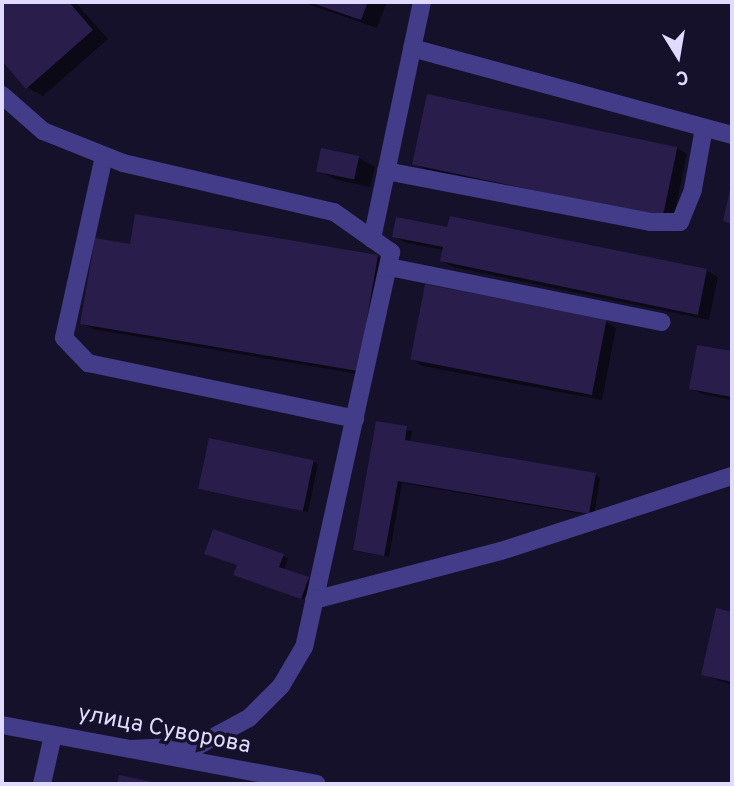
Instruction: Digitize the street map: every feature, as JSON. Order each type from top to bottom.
[{"type":"street","points":[[372,239],[422,2]]},
{"type":"street","points":[[412,48],[732,135]]},
{"type":"street","points":[[2,95],[43,131],[104,156],[123,163],[334,212],[391,252],[303,647],[281,686],[249,718],[197,746],[130,749]]},
{"type":"street","points":[[386,171],[650,222],[680,222],[692,189],[705,128]]},
{"type":"street","points":[[104,156],[64,338],[88,363],[355,419]]},
{"type":"street","points":[[389,267],[662,322]]},
{"type":"street","points":[[314,600],[501,551],[732,477]]},
{"type":"street","name":"улица Суворова","points":[[2,725],[317,784]]},
{"type":"street","points":[[42,784],[53,735]]},
{"type":"building","points":[[2,2],[69,2],[93,30],[26,89],[2,61]]},
{"type":"building","points":[[309,2],[368,2],[361,20]]},
{"type":"building","points":[[427,94],[677,147],[662,218],[412,164]]},
{"type":"building","points":[[321,148],[359,156],[354,180],[316,171]]},
{"type":"building","points":[[732,185],[732,224],[723,221]]},
{"type":"building","points":[[135,214],[378,255],[358,371],[80,324],[95,238],[130,244]]},
{"type":"building","points":[[450,216],[707,269],[698,315],[440,261],[443,247],[392,237],[396,217],[447,227]]},
{"type":"building","points":[[425,284],[607,319],[592,395],[410,360]]},
{"type":"building","points":[[697,345],[732,351],[732,397],[689,389]]},
{"type":"building","points":[[376,421],[407,426],[405,440],[596,473],[589,514],[398,481],[384,556],[353,550]]},
{"type":"building","points":[[209,438],[314,460],[303,511],[198,489]]},
{"type":"building","points":[[213,529],[284,554],[279,567],[309,577],[301,599],[233,575],[237,565],[204,554]]},
{"type":"building","points":[[716,608],[732,612],[732,682],[701,675]]},
{"type":"building","points":[[119,775],[157,783],[157,784],[117,784]]}]
